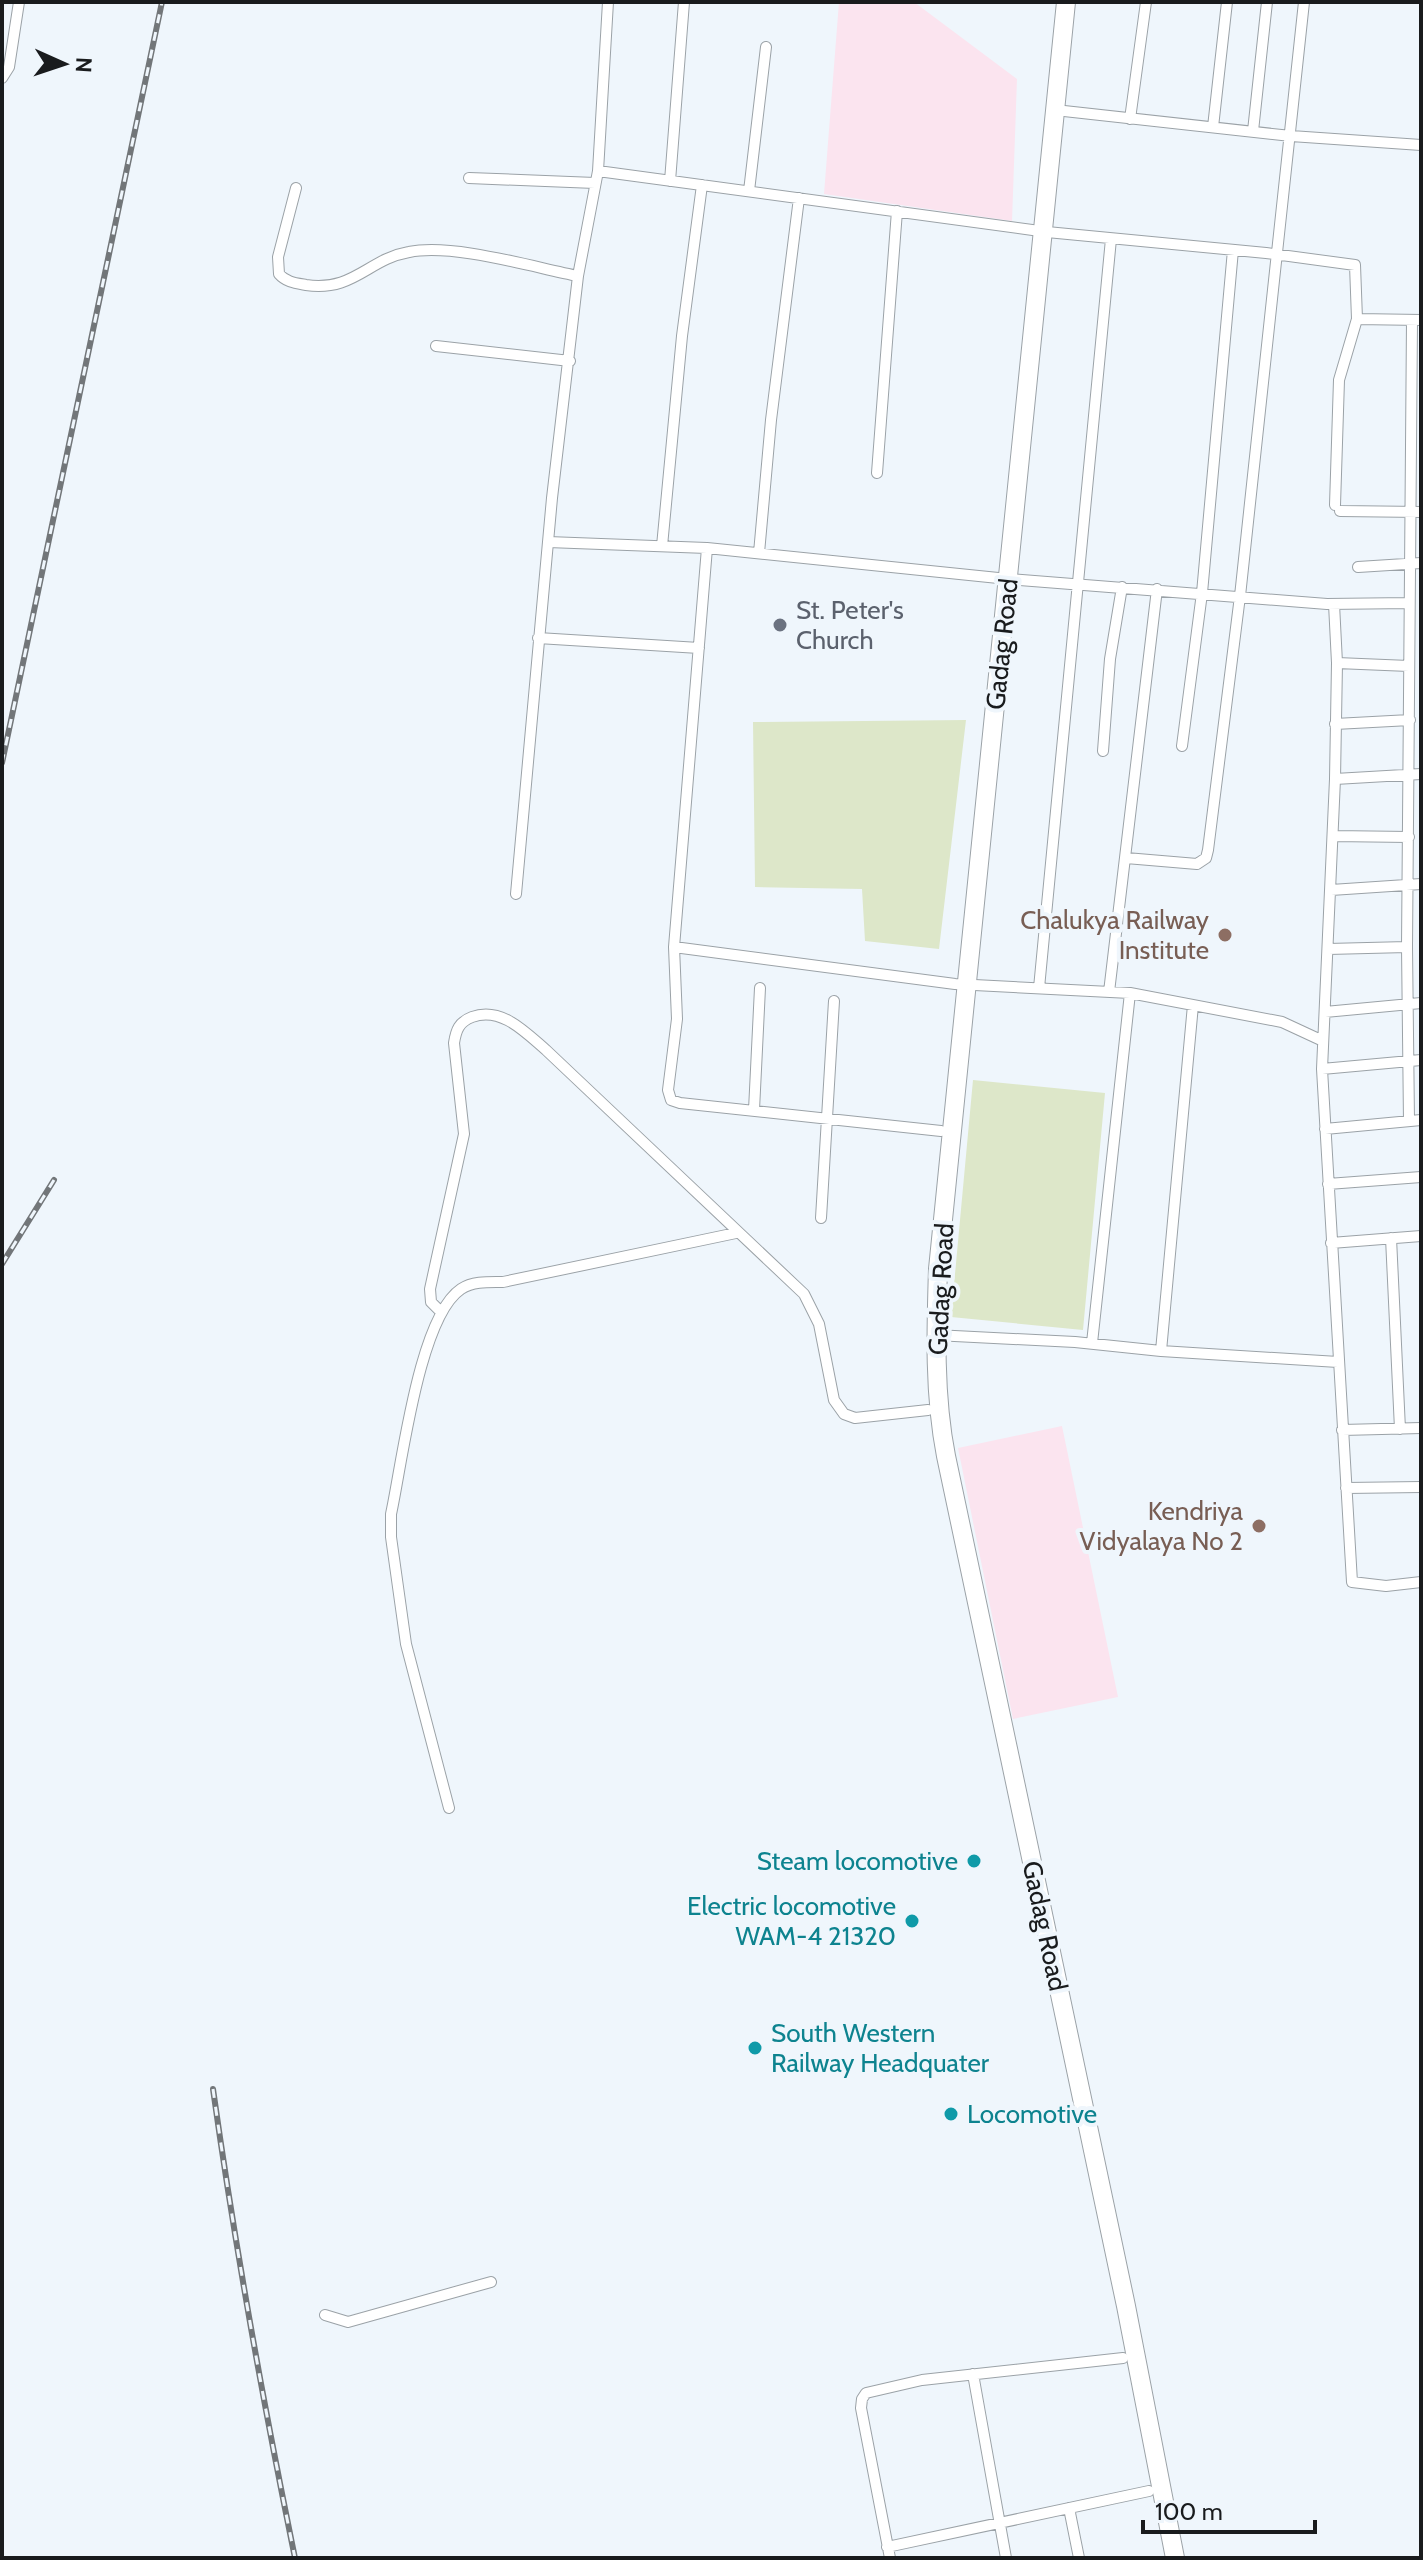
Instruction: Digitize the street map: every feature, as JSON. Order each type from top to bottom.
[{"type":"highway","name":"Gadag Road","points":[[1054,2],[1037,230],[961,985],[935,1335],[946,1456],[1123,2291],[1175,2558]]},
{"type":"highway","name":"Gadag Road","points":[[1037,230],[1055,110],[1066,2]]},
{"type":"highway","name":"Gadag Road","points":[[961,985],[926,1268],[923,1335],[934,1459],[1111,2293],[1163,2558]]},
{"type":"street","points":[[2,78],[9,67],[19,2]]},
{"type":"street","points":[[516,894],[538,638],[578,276],[598,171],[608,2]]},
{"type":"street","points":[[670,181],[684,2]]},
{"type":"street","points":[[1130,119],[1146,2]]},
{"type":"street","points":[[1213,127],[1227,2]]},
{"type":"street","points":[[1253,131],[1267,2]]},
{"type":"street","points":[[1126,858],[1187,864],[1202,862],[1206,858],[1240,596],[1304,2]]},
{"type":"street","points":[[2,27],[14,29]]},
{"type":"street","points":[[749,191],[766,47]]},
{"type":"street","points":[[1055,110],[1291,136],[1421,145]]},
{"type":"street","points":[[598,171],[1037,230],[1355,265],[1357,319],[1339,380],[1338,508],[1415,512]]},
{"type":"street","points":[[469,178],[595,183]]},
{"type":"street","points":[[662,546],[682,336],[702,185]]},
{"type":"street","points":[[296,188],[278,257],[279,274],[287,281],[314,286],[343,284],[383,261],[407,252],[449,252],[578,276]]},
{"type":"street","points":[[759,553],[771,420],[799,198]]},
{"type":"street","points":[[877,473],[897,211]]},
{"type":"street","points":[[1039,988],[1111,239]]},
{"type":"street","points":[[1182,746],[1202,593],[1233,250]]},
{"type":"street","points":[[1357,319],[1416,321],[1415,563],[1409,603],[1410,720],[1416,774],[1409,837],[1409,1121]]},
{"type":"street","points":[[436,346],[570,361]]},
{"type":"street","points":[[548,542],[707,548],[1002,578],[1334,604],[1409,603]]},
{"type":"street","points":[[707,548],[674,947],[677,1019],[669,1096],[680,1103],[941,1131]]},
{"type":"street","points":[[1358,567],[1415,563]]},
{"type":"street","points":[[1103,751],[1110,659],[1122,587]]},
{"type":"street","points":[[1109,992],[1157,589]]},
{"type":"street","points":[[1334,604],[1337,663],[1335,779],[1322,1069],[1352,1582],[1386,1586],[1421,1582]]},
{"type":"street","points":[[538,638],[699,648]]},
{"type":"street","points":[[1337,663],[1409,666]]},
{"type":"street","points":[[1335,724],[1410,720]]},
{"type":"street","points":[[1335,779],[1416,774]]},
{"type":"street","points":[[1333,836],[1409,837]]},
{"type":"street","points":[[1331,890],[1421,884]]},
{"type":"street","points":[[674,947],[961,985],[1130,993],[1282,1022],[1323,1041]]},
{"type":"street","points":[[1328,949],[1407,947]]},
{"type":"street","points":[[754,1110],[760,988]]},
{"type":"street","points":[[1092,1343],[1130,993]]},
{"type":"street","points":[[821,1218],[834,1001]]},
{"type":"street","points":[[1325,1012],[1421,1003]]},
{"type":"street","points":[[1161,1351],[1193,1005]]},
{"type":"street","points":[[441,1312],[431,1302],[430,1289],[464,1134],[454,1043],[460,1024],[468,1018],[494,1014],[507,1019],[546,1050],[736,1233],[804,1294],[813,1309],[838,1408],[855,1418],[928,1410]]},
{"type":"street","points":[[1322,1069],[1421,1060]]},
{"type":"street","points":[[1325,1129],[1421,1120]]},
{"type":"street","points":[[1328,1184],[1421,1177]]},
{"type":"street","points":[[449,1808],[406,1644],[391,1537],[391,1514],[420,1367],[441,1312],[466,1286],[503,1282],[736,1233]]},
{"type":"street","points":[[1331,1243],[1421,1236]]},
{"type":"street","points":[[1391,1238],[1400,1429]]},
{"type":"street","points":[[935,1335],[1092,1343],[1161,1351],[1338,1362]]},
{"type":"street","points":[[1342,1430],[1421,1428]]},
{"type":"street","points":[[1346,1488],[1421,1487]]},
{"type":"street","points":[[325,2315],[348,2322],[491,2282]]},
{"type":"street","points":[[1123,2358],[973,2374],[870,2391],[862,2399],[861,2408],[888,2552],[1149,2491]]},
{"type":"street","points":[[973,2374],[1006,2558]]},
{"type":"street","points":[[1069,2508],[1079,2558]]},
{"type":"shaded area","points":[[839,2],[914,2],[1017,79],[1012,221],[824,194]]},
{"type":"shaded area","points":[[1062,1426],[1118,1697],[1013,1719],[958,1448]]},
{"type":"green space","points":[[966,720],[939,949],[865,941],[862,889],[755,887],[753,722]]},
{"type":"green space","points":[[973,1080],[1105,1093],[1083,1330],[951,1317]]},
{"type":"railway","points":[[2,763],[162,2]]},
{"type":"railway","points":[[2,1264],[54,1180]]},
{"type":"railway","points":[[213,2089],[250,2324],[295,2558]]},
{"type":"place","name":"St. Peter's Church","points":[[780,625]]},
{"type":"place","name":"Chalukya Railway Institute","points":[[1225,935]]},
{"type":"place","name":"Kendriya Vidyalaya No 2","points":[[1259,1526]]},
{"type":"place","name":"Steam locomotive","points":[[974,1861]]},
{"type":"place","name":"Electric locomotive WAM-4 21320","points":[[912,1921]]},
{"type":"place","name":"South Western Railway Headquater","points":[[755,2048]]},
{"type":"place","name":"Locomotive","points":[[951,2114]]}]
